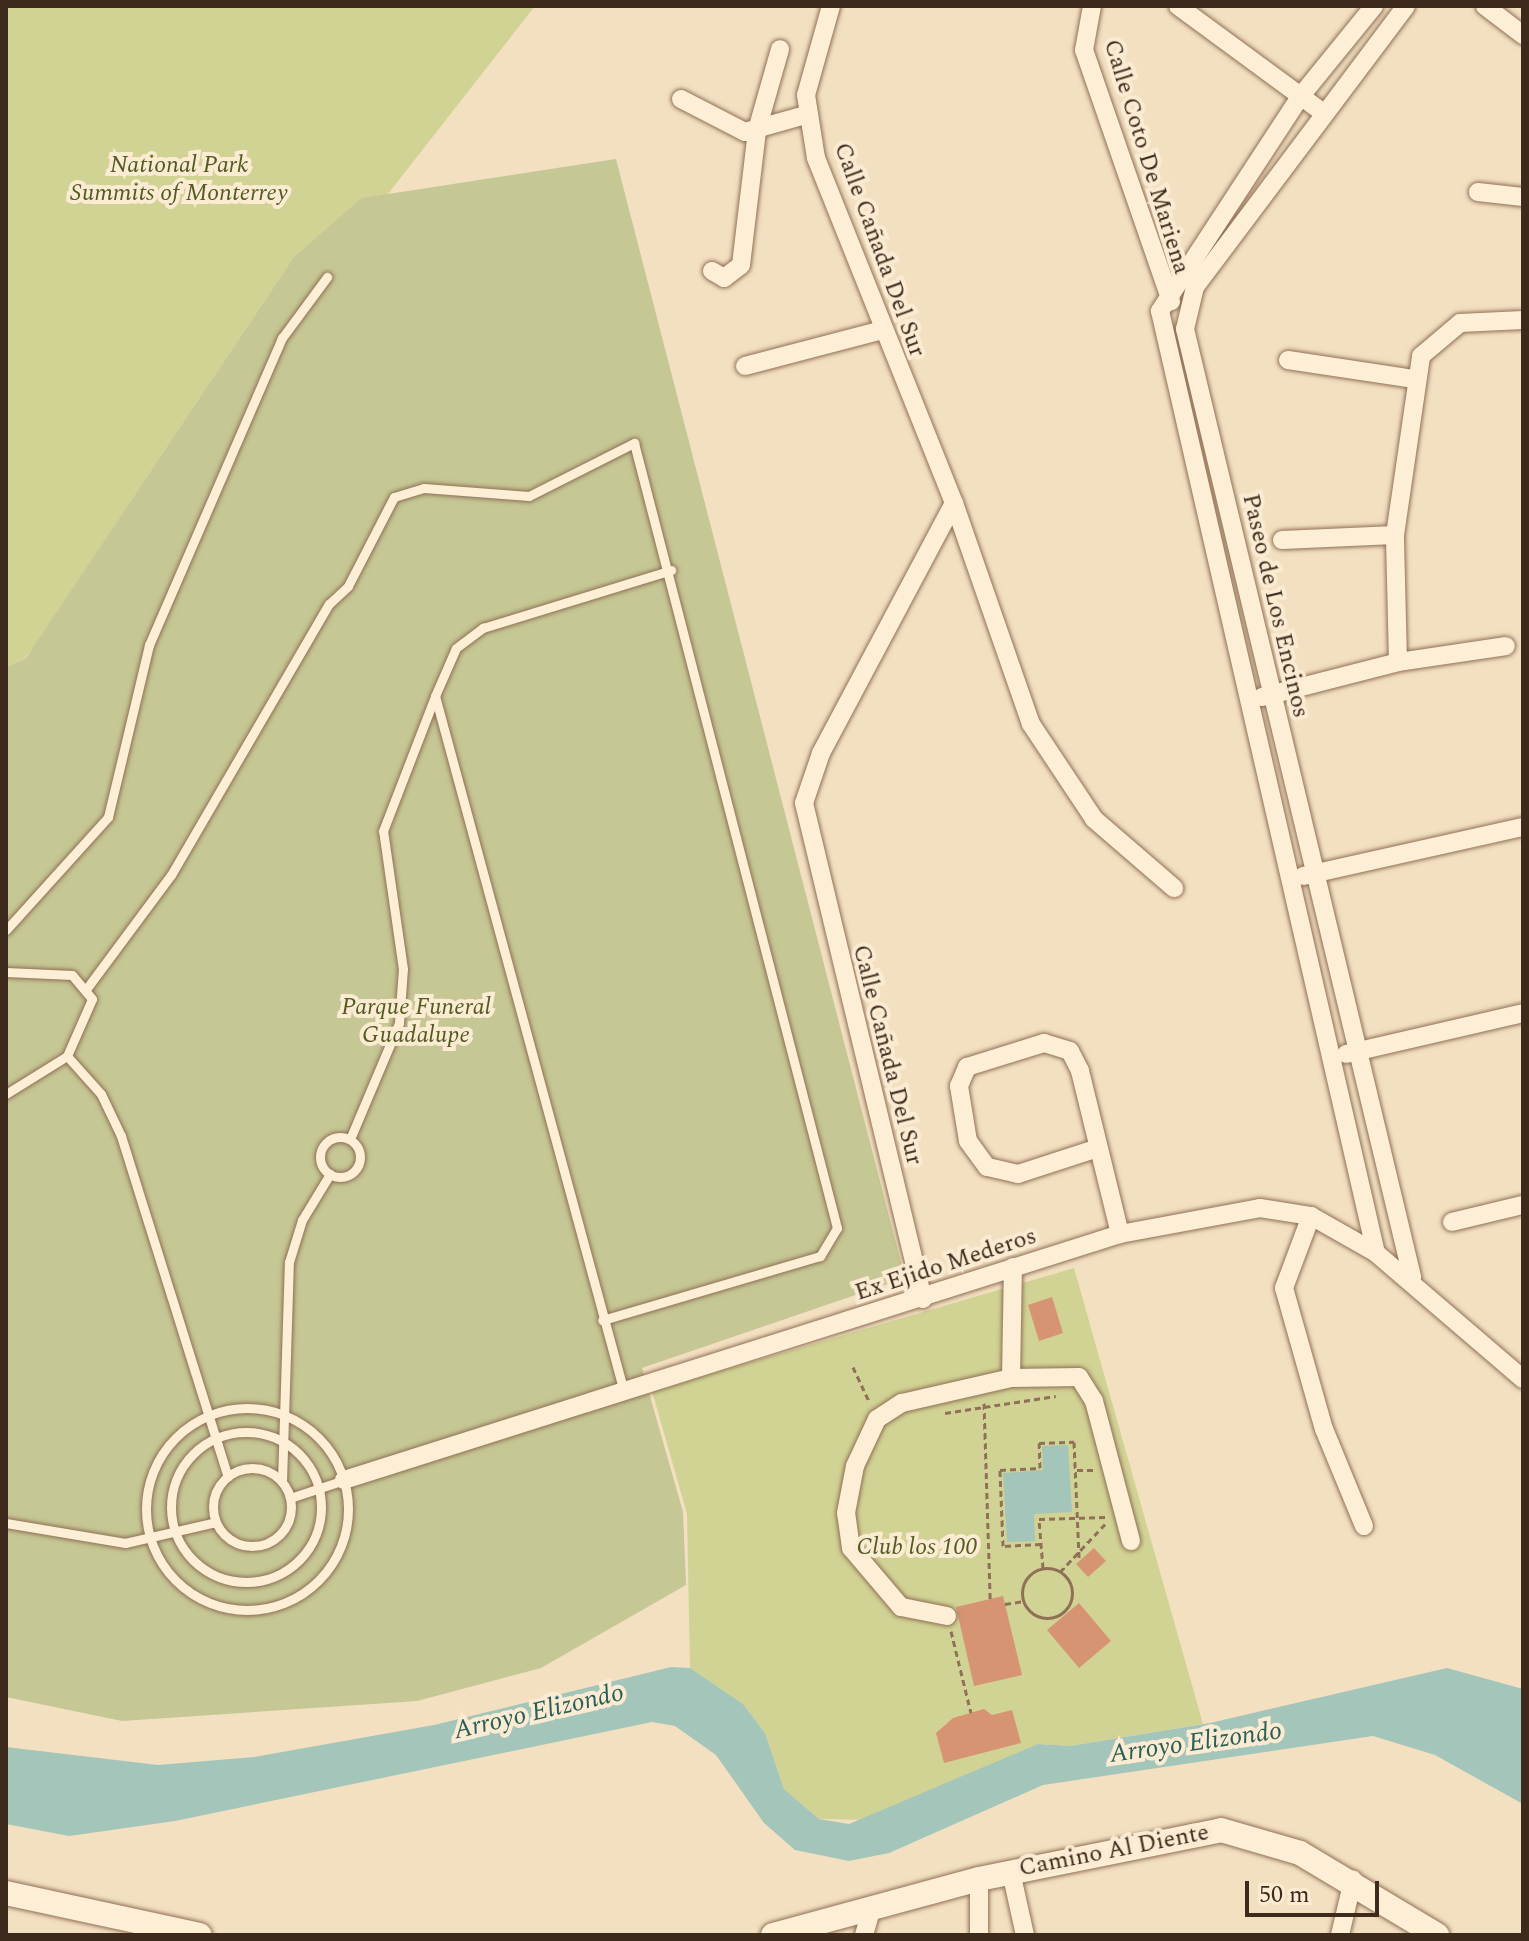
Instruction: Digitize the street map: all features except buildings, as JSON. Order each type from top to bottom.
[{"type":"street","name":"Calle Cañada Del Sur","points":[[831,6],[806,95],[827,191],[954,503],[1045,754],[1104,830],[1174,888]]},
{"type":"street","name":"Calle Coto De Mariena","points":[[1092,6],[1084,50],[1165,296],[1185,314]]},
{"type":"street","points":[[1178,6],[1325,114]]},
{"type":"street","points":[[1165,296],[1300,97],[1374,6]]},
{"type":"street","points":[[1185,314],[1206,271],[1406,6]]},
{"type":"street","points":[[1485,6],[1523,35]]},
{"type":"street","points":[[712,271],[724,278],[741,265],[757,130],[780,49]]},
{"type":"street","points":[[681,99],[720,124],[757,130],[809,114]]},
{"type":"street","points":[[1478,192],[1523,197]]},
{"type":"street","name":"Paseo de Los Encinos","points":[[1165,296],[1163,345],[1336,1057],[1376,1253]]},
{"type":"street","name":"Paseo de Los Encinos","points":[[1185,314],[1271,694],[1412,1277]]},
{"type":"street","points":[[1398,662],[1395,535],[1413,379],[1421,356],[1460,323],[1523,320]]},
{"type":"street","points":[[745,366],[882,330]]},
{"type":"street","points":[[1288,360],[1413,379]]},
{"type":"street","name":"Calle Cañada Del Sur","points":[[923,1299],[804,824],[821,753],[954,503]]},
{"type":"street","points":[[1282,540],[1395,535]]},
{"type":"street","points":[[1248,701],[1398,662],[1506,646]]},
{"type":"street","points":[[1292,879],[1523,827]]},
{"type":"street","points":[[1336,1057],[1520,1020]]},
{"type":"street","points":[[1098,1148],[1018,1174],[987,1167],[968,1141],[959,1086],[967,1067],[1032,1045],[1064,1046],[1080,1071],[1120,1234]]},
{"type":"street","points":[[1452,1222],[1523,1205]]},
{"type":"street","name":"Ex Ejido Mederos","points":[[344,1480],[624,1394],[1120,1234],[1260,1208],[1311,1216],[1376,1253],[1412,1277],[1523,1379]]},
{"type":"street","points":[[1311,1216],[1284,1288],[1324,1429],[1364,1526]]},
{"type":"street","points":[[1011,1378],[1013,1267]]},
{"type":"street","points":[[947,1616],[901,1607],[851,1548],[846,1513],[855,1466],[877,1419],[902,1403],[983,1383],[1069,1373],[1089,1388],[1131,1541]]},
{"type":"street","name":"Camino Al Diente","points":[[773,1935],[836,1927],[871,1910],[979,1879],[1221,1830],[1271,1840],[1353,1880],[1437,1935]]},
{"type":"street","points":[[1011,1872],[1025,1935]]},
{"type":"street","points":[[979,1879],[979,1935]]},
{"type":"street","points":[[1340,1935],[1353,1880]]},
{"type":"street","points":[[6,1893],[200,1935]]},
{"type":"street","points":[[864,1935],[871,1910]]},
{"type":"lane","points":[[6,930],[108,817],[149,645],[282,338],[327,277]]},
{"type":"lane","points":[[6,1094],[67,1056],[89,1013],[87,988],[179,863],[329,604],[348,586],[394,497],[424,488],[529,496],[634,443],[671,570],[837,1238],[820,1256],[602,1320]]},
{"type":"lane","points":[[330,1174],[350,1175],[359,1164],[350,1139],[399,1023],[403,969],[383,831],[456,648],[483,628],[671,570]]},
{"type":"lane","points":[[435,696],[624,1394]]},
{"type":"lane","points":[[6,972],[72,975],[87,988]]},
{"type":"lane","points":[[67,1056],[101,1094],[121,1136],[205,1416],[228,1477]]},
{"type":"lane","points":[[330,1174],[320,1160],[323,1146],[350,1139]]},
{"type":"lane","points":[[282,1482],[256,1469],[228,1477],[215,1498],[216,1522],[233,1541],[270,1542],[288,1524],[290,1498],[282,1482],[287,1444],[283,1414],[289,1262],[302,1220],[330,1174]]},
{"type":"lane","points":[[257,1407],[283,1414],[321,1440],[344,1480],[349,1511],[336,1556],[306,1592],[278,1606],[216,1605],[165,1569],[151,1541],[145,1511],[154,1468],[180,1432],[205,1416],[257,1407]]},
{"type":"lane","points":[[249,1433],[287,1444],[319,1488],[321,1509],[310,1548],[269,1578],[218,1577],[186,1552],[176,1534],[171,1513],[180,1470],[214,1440],[249,1433]]},
{"type":"lane","points":[[290,1498],[344,1480]]},
{"type":"lane","points":[[6,1523],[151,1541],[216,1522]]},
{"type":"path","points":[[853,1367],[877,1419]]},
{"type":"path","points":[[983,1383],[990,1599]]},
{"type":"path","points":[[938,1414],[1060,1396]]},
{"type":"path","points":[[1041,1544],[1003,1546],[1000,1470],[1040,1468],[1039,1443],[1074,1442],[1079,1558]]},
{"type":"path","points":[[1075,1470],[1097,1470],[1100,1481]]},
{"type":"path","points":[[1107,1505],[1110,1517]]},
{"type":"path","points":[[1043,1568],[1039,1519],[1110,1517]]},
{"type":"path","points":[[1060,1572],[1079,1558],[1110,1517]]},
{"type":"path","points":[[1043,1568],[1060,1572],[1072,1592],[1062,1613],[1039,1618],[1023,1601],[1028,1576],[1043,1568]]},
{"type":"path","points":[[1005,1604],[1023,1601]]},
{"type":"path","points":[[947,1616],[971,1713]]},
{"type":"green space","name":"National Park Summits of Monterrey","points":[[6,6],[535,6],[25,658],[6,667]]},
{"type":"green space","name":"Parque Funeral Guadalupe","points":[[616,159],[905,1278],[642,1368],[683,1512],[686,1585],[541,1668],[417,1701],[122,1721],[6,1697],[6,667],[26,658],[295,256],[362,198]]},
{"type":"green space","name":"Club los 100","points":[[1074,1268],[1203,1724],[1070,1746],[1038,1744],[871,1820],[819,1819],[784,1789],[765,1733],[743,1704],[690,1668],[687,1514],[652,1391]]},
{"type":"water","points":[[1068,1445],[1072,1512],[1034,1514],[1035,1541],[1007,1542],[1003,1473],[1043,1470],[1042,1446]]},
{"type":"water","name":"Arroyo Elizondo","points":[[671,1667],[690,1668],[743,1704],[765,1733],[784,1789],[819,1819],[849,1824],[1038,1744],[1070,1746],[1210,1723],[1447,1668],[1523,1689],[1523,1804],[1435,1755],[1373,1736],[1043,1785],[889,1853],[849,1861],[795,1850],[764,1823],[716,1755],[675,1726],[652,1722],[175,1821],[69,1836],[6,1824],[6,1747],[158,1765],[254,1757],[434,1725]]}]
